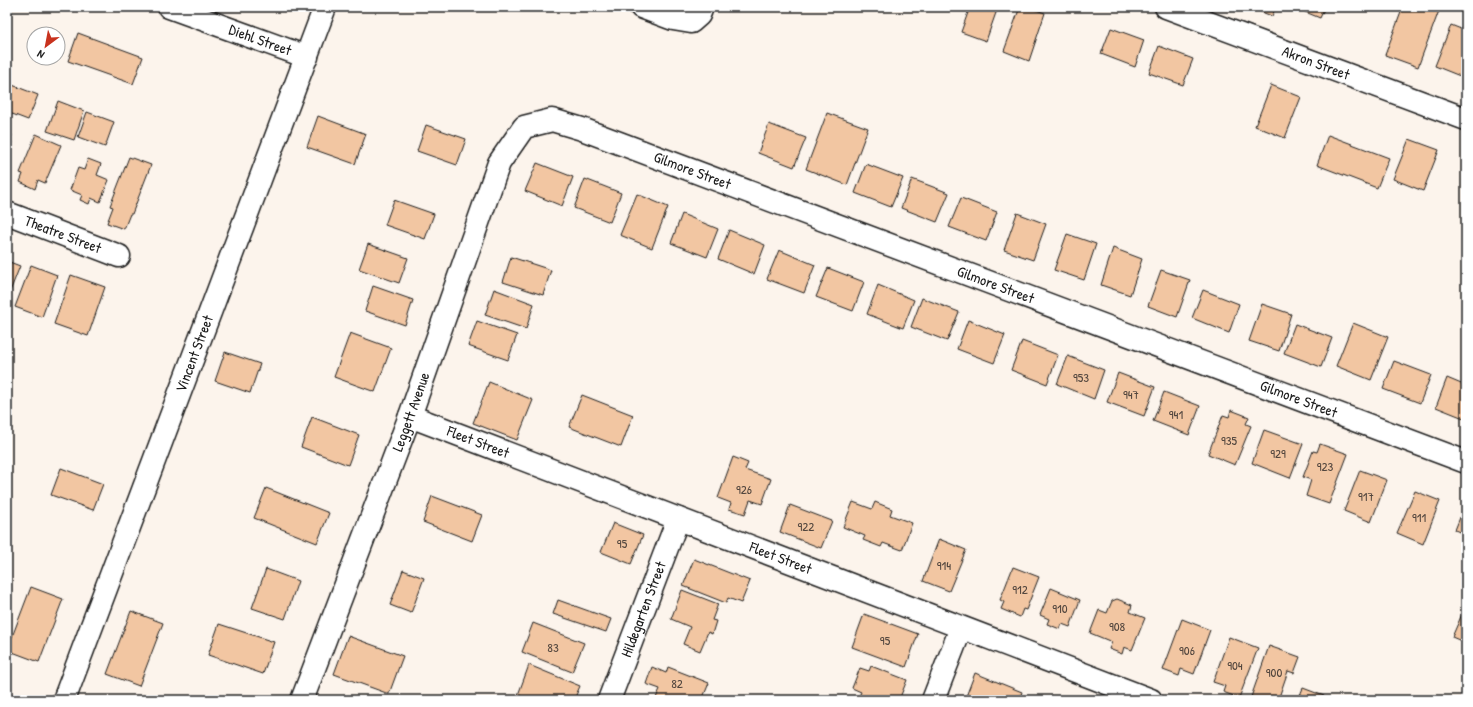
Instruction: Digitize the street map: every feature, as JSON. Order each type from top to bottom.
[{"type":"street","name":"Diehl Street","points":[[169,7],[307,57]]},
{"type":"street","name":"Vincent Street","points":[[64,700],[325,7]]},
{"type":"street","points":[[640,7],[673,19],[691,22],[699,15],[702,7]]},
{"type":"street","name":"Akron Street","points":[[1166,7],[1466,119]]},
{"type":"street","name":"Gilmore Street","points":[[524,127],[552,120],[582,129],[1466,462]]},
{"type":"street","name":"Leggett Avenue","points":[[302,700],[410,416],[499,163],[524,127]]},
{"type":"street","name":"Theatre Street","points":[[7,214],[119,256]]},
{"type":"street","name":"Fleet Street","points":[[410,416],[1152,700]]},
{"type":"street","name":"Hildegarten Street","points":[[609,700],[678,519]]},
{"type":"street","points":[[933,700],[961,628]]},
{"type":"building","points":[[970,7],[998,7],[986,41],[961,32]]},
{"type":"building","points":[[1020,7],[1027,7],[1045,13],[1029,61],[1004,51]]},
{"type":"building","points":[[1248,7],[1276,7],[1272,16]]},
{"type":"building","points":[[1293,7],[1325,7],[1320,18]]},
{"type":"building","points":[[1403,7],[1440,8],[1418,67],[1385,55]]},
{"type":"building","points":[[1451,25],[1466,31],[1465,78],[1435,66]]},
{"type":"building","points":[[1111,28],[1144,40],[1135,67],[1101,54]]},
{"type":"building","points":[[78,33],[143,57],[133,84],[68,61]]},
{"type":"building","points":[[1159,46],[1193,59],[1183,85],[1149,73]]},
{"type":"building","points":[[7,83],[38,95],[28,120],[7,112]]},
{"type":"building","points":[[1271,85],[1301,97],[1285,138],[1255,126]]},
{"type":"building","points":[[58,101],[84,111],[74,140],[47,131]]},
{"type":"building","points":[[87,112],[114,122],[105,147],[78,137]]},
{"type":"building","points":[[827,113],[868,128],[847,185],[806,169]]},
{"type":"building","points":[[318,116],[366,134],[355,164],[307,147]]},
{"type":"building","points":[[769,124],[806,138],[794,167],[758,153]]},
{"type":"building","points":[[426,125],[466,139],[457,165],[417,151]]},
{"type":"building","points":[[7,133],[12,135],[10,141],[12,142],[7,154]]},
{"type":"building","points":[[36,134],[61,145],[45,183],[38,180],[35,189],[20,182],[23,174],[20,173]]},
{"type":"building","points":[[1328,135],[1389,158],[1377,188],[1317,165]]},
{"type":"building","points":[[1409,139],[1439,150],[1423,191],[1393,179]]},
{"type":"building","points":[[129,157],[151,165],[132,214],[130,214],[124,229],[107,223],[113,207],[110,206]]},
{"type":"building","points":[[88,159],[101,164],[97,175],[109,180],[100,202],[91,198],[89,204],[80,200],[82,195],[70,190],[78,168],[84,170]]},
{"type":"building","points":[[537,163],[573,177],[562,206],[525,191]]},
{"type":"building","points":[[866,164],[903,178],[891,207],[855,193]]},
{"type":"building","points":[[585,179],[621,193],[610,222],[574,208]]},
{"type":"building","points":[[912,179],[949,193],[937,222],[901,208]]},
{"type":"building","points":[[637,194],[668,207],[652,248],[620,235]]},
{"type":"building","points":[[961,198],[997,212],[986,241],[949,227]]},
{"type":"building","points":[[394,200],[434,214],[425,239],[385,225]]},
{"type":"building","points":[[1017,213],[1046,224],[1033,260],[1004,250]]},
{"type":"building","points":[[682,214],[718,229],[707,257],[671,243]]},
{"type":"building","points":[[729,230],[765,245],[754,274],[718,259]]},
{"type":"building","points":[[1067,234],[1096,244],[1084,280],[1054,270]]},
{"type":"building","points":[[368,244],[408,258],[399,283],[359,269]]},
{"type":"building","points":[[1113,248],[1142,259],[1130,295],[1101,285]]},
{"type":"building","points":[[779,250],[815,265],[804,293],[767,279]]},
{"type":"building","points":[[511,257],[551,270],[543,295],[503,282]]},
{"type":"building","points":[[7,261],[20,266],[7,299]]},
{"type":"building","points":[[31,265],[57,275],[42,317],[15,307]]},
{"type":"building","points":[[828,268],[864,282],[853,311],[816,297]]},
{"type":"building","points":[[1161,270],[1190,280],[1177,317],[1148,306]]},
{"type":"building","points":[[71,275],[105,287],[88,336],[54,324]]},
{"type":"building","points":[[878,285],[914,300],[903,328],[867,314]]},
{"type":"building","points":[[373,286],[413,300],[405,325],[365,311]]},
{"type":"building","points":[[494,289],[534,304],[526,329],[485,315]]},
{"type":"building","points":[[1203,290],[1239,304],[1229,333],[1192,318]]},
{"type":"building","points":[[922,298],[959,312],[947,341],[911,327]]},
{"type":"building","points":[[1262,304],[1291,314],[1279,351],[1249,341]]},
{"type":"building","points":[[968,320],[1005,335],[994,363],[957,349]]},
{"type":"building","points":[[477,321],[517,335],[508,360],[468,346]]},
{"type":"building","points":[[1353,323],[1388,337],[1371,380],[1336,366]]},
{"type":"building","points":[[1295,324],[1332,338],[1321,367],[1284,353]]},
{"type":"building","points":[[350,333],[391,348],[375,392],[334,377]]},
{"type":"building","points":[[1022,341],[1058,355],[1047,384],[1011,370]]},
{"type":"building","points":[[225,352],[260,364],[250,393],[215,381]]},
{"type":"building","points":[[1068,356],[1104,370],[1094,399],[1057,384]]},
{"type":"building","points":[[1394,361],[1431,375],[1420,403],[1383,389]]},
{"type":"building","points":[[1118,373],[1155,387],[1144,416],[1107,402]]},
{"type":"building","points":[[1447,378],[1466,386],[1466,419],[1436,407]]},
{"type":"building","points":[[489,382],[533,400],[517,440],[473,423]]},
{"type":"building","points":[[1164,392],[1200,406],[1189,435],[1153,421]]},
{"type":"building","points":[[582,395],[633,415],[621,447],[569,427]]},
{"type":"building","points":[[1231,410],[1249,417],[1246,424],[1251,426],[1235,465],[1208,454],[1223,415],[1229,417]]},
{"type":"building","points":[[312,417],[359,435],[348,465],[301,447]]},
{"type":"building","points":[[1264,430],[1303,444],[1290,478],[1252,463]]},
{"type":"building","points":[[1320,444],[1348,454],[1329,504],[1306,496],[1311,480],[1303,477],[1313,451],[1317,452]]},
{"type":"building","points":[[733,457],[748,463],[745,470],[771,479],[762,504],[750,500],[745,514],[729,509],[731,503],[718,498]]},
{"type":"building","points":[[61,468],[103,484],[93,510],[51,495]]},
{"type":"building","points":[[1360,470],[1387,480],[1371,522],[1344,511]]},
{"type":"building","points":[[266,488],[329,513],[317,543],[254,518]]},
{"type":"building","points":[[1415,491],[1440,501],[1423,544],[1397,533]]},
{"type":"building","points":[[432,496],[482,515],[472,541],[423,522]]},
{"type":"building","points":[[853,502],[872,509],[875,502],[892,509],[890,515],[912,523],[902,550],[883,543],[881,547],[863,540],[865,536],[843,527]]},
{"type":"building","points":[[790,505],[832,521],[821,548],[780,532]]},
{"type":"building","points":[[1463,510],[1466,512],[1466,535],[1455,530]]},
{"type":"building","points":[[613,523],[643,535],[631,564],[601,552]]},
{"type":"building","points":[[939,539],[966,550],[949,591],[923,581]]},
{"type":"building","points":[[694,559],[750,581],[741,603],[728,598],[726,603],[683,586]]},
{"type":"building","points":[[1013,567],[1039,577],[1026,610],[1023,609],[1020,617],[1001,609],[1004,602],[1000,600]]},
{"type":"building","points":[[266,569],[298,581],[285,619],[252,608]]},
{"type":"building","points":[[403,570],[424,578],[411,613],[390,605]]},
{"type":"building","points":[[31,587],[63,599],[39,662],[7,650]]},
{"type":"building","points":[[1051,588],[1080,600],[1070,627],[1062,624],[1060,629],[1047,624],[1049,619],[1040,615]]},
{"type":"building","points":[[682,590],[718,604],[712,620],[716,621],[712,634],[708,632],[700,651],[683,644],[690,627],[671,619]]},
{"type":"building","points":[[1117,599],[1132,605],[1130,612],[1145,618],[1132,650],[1124,647],[1122,654],[1109,649],[1112,642],[1090,633],[1099,610],[1107,613],[1112,601]]},
{"type":"building","points":[[558,600],[611,619],[606,632],[553,614]]},
{"type":"building","points":[[1466,605],[1466,643],[1452,637]]},
{"type":"building","points":[[131,611],[163,623],[139,686],[107,674]]},
{"type":"building","points":[[864,614],[918,634],[906,667],[852,647]]},
{"type":"building","points":[[1182,619],[1210,630],[1194,674],[1181,669],[1179,676],[1163,670]]},
{"type":"building","points":[[533,623],[584,643],[572,672],[522,652]]},
{"type":"building","points":[[219,624],[274,642],[263,674],[208,655]]},
{"type":"building","points":[[348,636],[403,656],[389,694],[334,674]]},
{"type":"building","points":[[1229,637],[1258,648],[1239,698],[1223,692],[1225,686],[1213,682]]},
{"type":"building","points":[[1269,646],[1300,657],[1294,673],[1288,671],[1278,700],[1250,700]]},
{"type":"building","points":[[529,665],[580,686],[574,700],[531,700],[518,695]]},
{"type":"building","points":[[871,666],[907,680],[899,700],[869,700],[859,696],[861,692],[852,688],[860,668],[869,671]]},
{"type":"building","points":[[652,667],[666,673],[668,667],[709,683],[702,700],[663,700],[656,698],[660,689],[646,684]]},
{"type":"building","points":[[975,673],[1022,692],[1019,700],[965,699]]},
{"type":"building","points":[[1303,688],[1324,696],[1322,700],[1298,700]]}]
